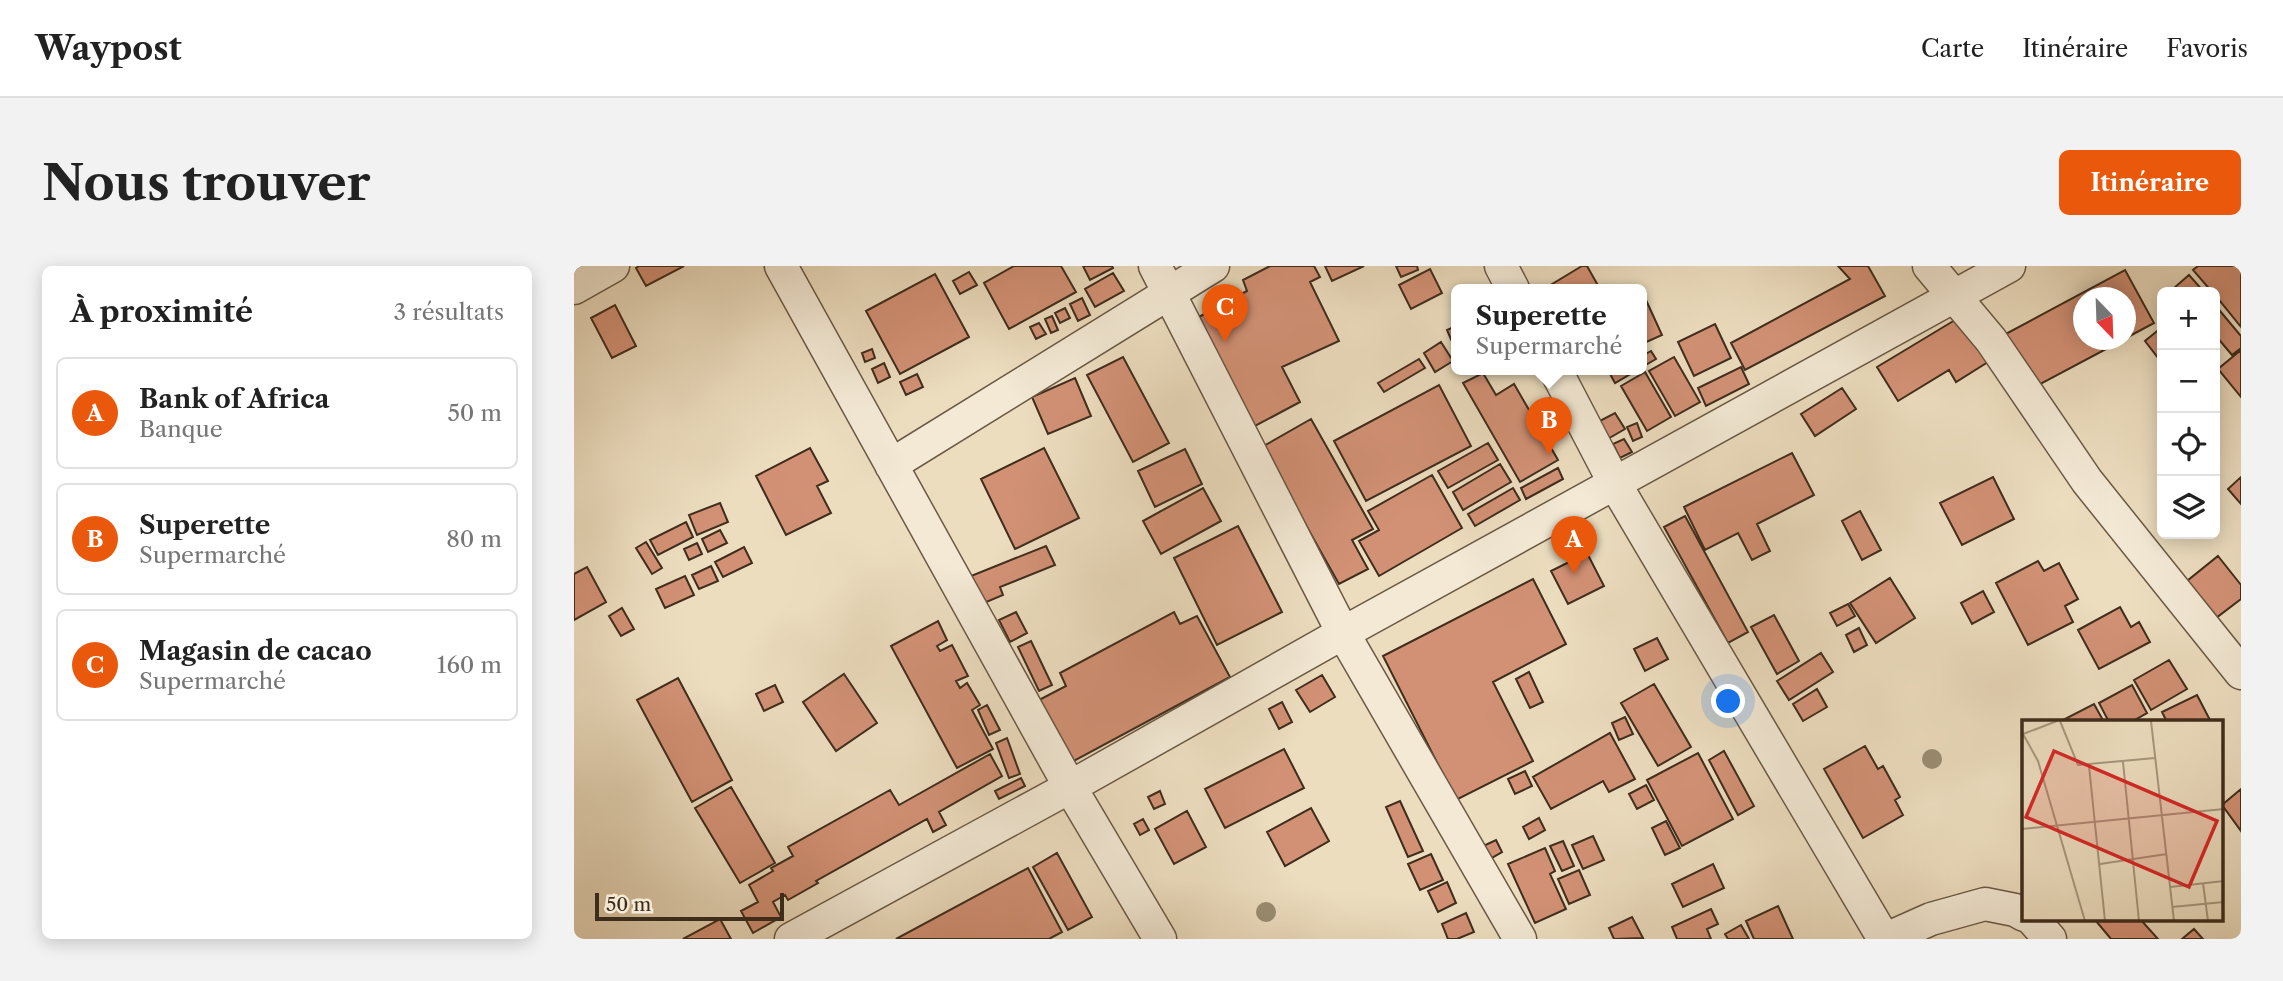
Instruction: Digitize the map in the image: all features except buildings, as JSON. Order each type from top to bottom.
[{"type":"street","points":[[574,288],[613,266]]},
{"type":"street","points":[[781,266],[1070,787],[1160,939]]},
{"type":"street","points":[[891,465],[1163,279],[1213,266]]},
{"type":"street","points":[[1501,266],[1510,284]]},
{"type":"street","points":[[1929,266],[1992,340],[2087,481],[2241,673]]},
{"type":"street","points":[[791,939],[2009,266]]},
{"type":"street","points":[[1163,279],[1343,633],[1520,939]]},
{"type":"street","points":[[1558,375],[1615,484],[1885,939],[1931,919],[1985,904],[2022,914]]},
{"type":"street","points":[[2035,922],[2050,939]]},
{"type":"place","name":"Magasin de cacao","points":[[1225,342]]},
{"type":"place","name":"Superette","points":[[1549,455]]},
{"type":"place","name":"Bank of Africa","points":[[1574,574]]}]
